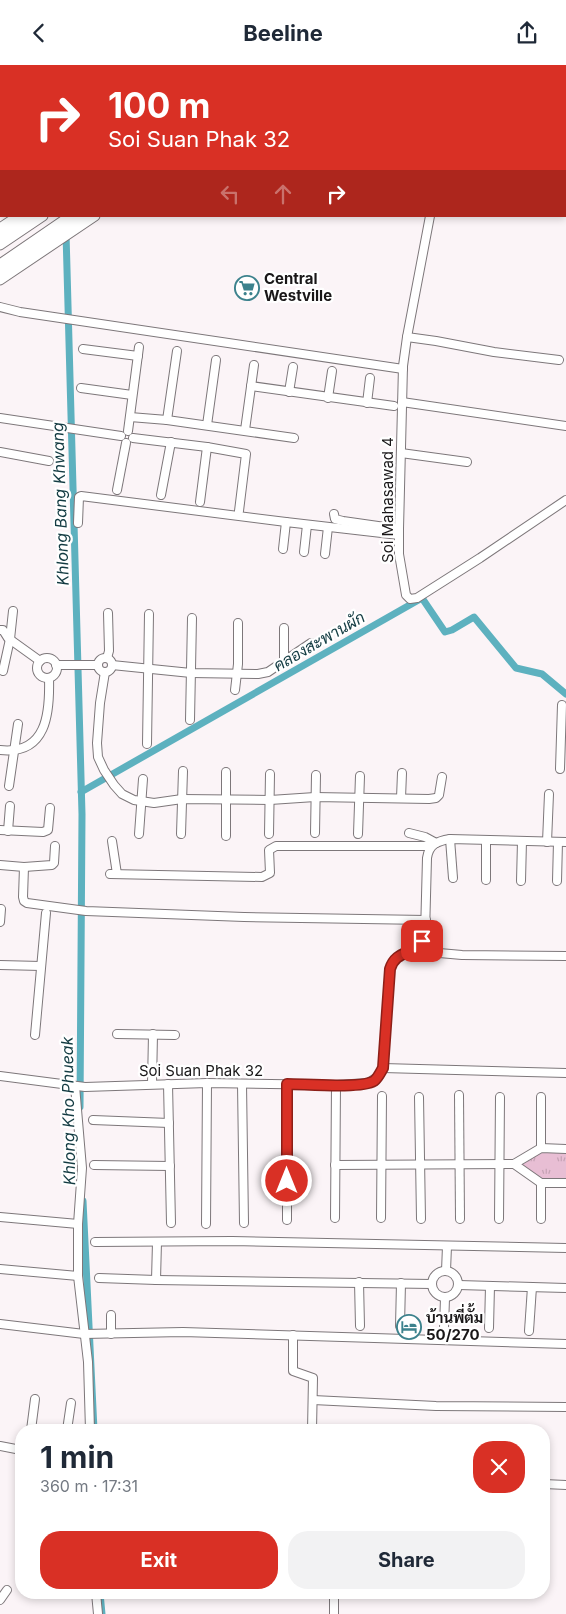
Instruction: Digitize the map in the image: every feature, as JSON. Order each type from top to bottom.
[{"type":"main road","points":[[0,228],[16,217]]},
{"type":"main road","points":[[0,238],[30,217]]},
{"type":"main road","points":[[0,245],[42,217]]},
{"type":"main road","points":[[0,265],[69,217]]},
{"type":"main road","points":[[0,272],[81,217]]},
{"type":"main road","points":[[0,280],[94,217]]},
{"type":"street","name":"Soi Mahasawad 4","points":[[430,217],[407,337],[403,369],[399,554],[405,592],[408,598],[412,599],[465,568],[566,500]]},
{"type":"street","points":[[0,307],[20,313],[403,369]]},
{"type":"street","points":[[407,337],[560,361]]},
{"type":"street","points":[[117,490],[127,437],[139,347]]},
{"type":"street","points":[[83,349],[138,357]]},
{"type":"street","points":[[167,420],[177,351]]},
{"type":"street","points":[[207,425],[216,360]]},
{"type":"street","points":[[245,430],[254,365]]},
{"type":"street","points":[[289,392],[293,367]]},
{"type":"street","points":[[328,398],[332,371]]},
{"type":"street","points":[[367,403],[370,378]]},
{"type":"street","points":[[251,386],[394,406]]},
{"type":"street","points":[[81,388],[132,395]]},
{"type":"street","points":[[402,402],[566,426]]},
{"type":"street","points":[[130,417],[207,425],[294,438]]},
{"type":"street","points":[[0,418],[244,453],[246,456],[239,511]]},
{"type":"street","points":[[161,495],[171,442]]},
{"type":"street","points":[[200,502],[207,447]]},
{"type":"street","points":[[0,452],[49,461]]},
{"type":"street","points":[[401,453],[467,462]]},
{"type":"street","points":[[78,523],[79,497],[81,496],[286,523],[399,532]]},
{"type":"street","points":[[334,515],[335,519],[399,532]]},
{"type":"street","points":[[283,549],[286,523]]},
{"type":"street","points":[[304,552],[307,525]]},
{"type":"street","points":[[325,554],[328,527]]},
{"type":"street","points":[[3,671],[13,611]]},
{"type":"street","points":[[105,672],[110,670],[108,613]]},
{"type":"street","points":[[147,744],[149,614]]},
{"type":"street","points":[[190,720],[192,618]]},
{"type":"street","points":[[235,690],[238,664],[238,623]]},
{"type":"street","points":[[284,628],[284,662]]},
{"type":"street","points":[[0,629],[4,630],[9,638],[40,661],[49,659],[56,665],[98,665]]},
{"type":"street","points":[[0,642],[9,638]]},
{"type":"street","points":[[98,665],[102,658],[110,662],[149,670],[258,674],[268,672],[311,643]]},
{"type":"street","points":[[40,661],[37,667],[38,673],[43,677],[49,678],[54,674],[56,665]]},
{"type":"street","points":[[98,665],[100,670],[105,672]]},
{"type":"street","points":[[105,672],[100,703],[97,743],[98,757],[104,770],[122,794],[140,802],[154,803],[182,799],[226,798],[270,800],[315,797],[436,798],[441,791],[442,777]]},
{"type":"street","points":[[0,749],[14,751],[29,745],[42,732],[48,715],[49,678]]},
{"type":"street","points":[[560,769],[564,727],[562,705]]},
{"type":"street","points":[[9,786],[18,724]]},
{"type":"street","points":[[181,834],[183,771]]},
{"type":"street","points":[[226,772],[226,836]]},
{"type":"street","points":[[401,798],[402,773]]},
{"type":"street","points":[[269,834],[270,774]]},
{"type":"street","points":[[315,833],[316,775]]},
{"type":"street","points":[[358,834],[360,775]]},
{"type":"street","points":[[139,833],[143,779]]},
{"type":"street","points":[[547,842],[549,794]]},
{"type":"street","points":[[10,806],[4,830],[43,832],[48,830],[50,808]]},
{"type":"street","points":[[409,833],[424,837],[434,845]]},
{"type":"street","points":[[450,839],[453,878]]},
{"type":"street","points":[[112,841],[113,874],[262,877],[270,873],[269,851],[276,846],[434,845],[450,839],[562,842],[557,881]]},
{"type":"street","points":[[486,840],[486,880]]},
{"type":"street","points":[[521,881],[522,841]]},
{"type":"street","points":[[434,845],[428,851],[425,934],[421,944],[394,959],[390,969],[383,1068],[566,1073]]},
{"type":"street","points":[[0,865],[24,867],[52,865],[54,863],[55,846]]},
{"type":"street","points":[[24,867],[24,901],[86,911],[244,917],[426,920]]},
{"type":"street","points":[[0,922],[1,909]]},
{"type":"street","points":[[34,1035],[46,913]]},
{"type":"street","points":[[418,947],[428,952],[462,955],[566,956]]},
{"type":"street","points":[[0,965],[41,966]]},
{"type":"street","points":[[117,1034],[175,1035]]},
{"type":"street","points":[[152,1084],[153,1034]]},
{"type":"street","name":"Soi Suan Phak 32","points":[[0,1076],[79,1087],[207,1083],[336,1085],[368,1083],[379,1076],[383,1068]]},
{"type":"street","points":[[206,1223],[207,1083]]},
{"type":"street","points":[[168,1084],[171,1223]]},
{"type":"street","points":[[242,1084],[244,1223]]},
{"type":"street","points":[[287,1084],[287,1220]]},
{"type":"street","points":[[335,1218],[336,1085]]},
{"type":"street","points":[[79,1087],[82,1168],[78,1224],[78,1276],[88,1334],[90,1424]]},
{"type":"street","points":[[459,1095],[460,1219]]},
{"type":"street","points":[[382,1096],[382,1218]]},
{"type":"street","points":[[419,1097],[421,1219]]},
{"type":"street","points":[[499,1219],[500,1097]]},
{"type":"street","points":[[541,1097],[541,1149]]},
{"type":"street","points":[[93,1120],[169,1123]]},
{"type":"street","points":[[335,1165],[514,1164],[541,1149],[566,1149]]},
{"type":"street","points":[[514,1164],[541,1183],[566,1183]]},
{"type":"street","points":[[94,1165],[170,1166]]},
{"type":"street","points":[[540,1219],[541,1183]]},
{"type":"street","points":[[0,1217],[78,1224]]},
{"type":"street","points":[[96,1242],[241,1241],[566,1248]]},
{"type":"street","points":[[156,1280],[157,1242]]},
{"type":"street","points":[[446,1271],[447,1246]]},
{"type":"street","points":[[0,1269],[78,1276]]},
{"type":"street","points":[[446,1271],[455,1275],[459,1285],[454,1294],[445,1298],[436,1294],[432,1284],[436,1275],[446,1271]]},
{"type":"street","points":[[99,1278],[432,1284]]},
{"type":"street","points":[[359,1282],[360,1326]]},
{"type":"street","points":[[400,1283],[400,1326]]},
{"type":"street","points":[[459,1285],[566,1288]]},
{"type":"street","points":[[489,1328],[490,1286]]},
{"type":"street","points":[[530,1331],[532,1287]]},
{"type":"street","points":[[444,1328],[445,1298]]},
{"type":"street","points":[[111,1315],[111,1334]]},
{"type":"street","points":[[0,1324],[88,1334],[183,1332],[566,1345]]},
{"type":"street","points":[[293,1335],[293,1371],[313,1378],[312,1424]]},
{"type":"street","points":[[32,1424],[35,1399]]},
{"type":"street","points":[[313,1400],[451,1406],[566,1407]]},
{"type":"street","points":[[68,1424],[72,1403]]},
{"type":"street","points":[[0,1446],[15,1449]]},
{"type":"street","points":[[550,1484],[566,1485]]},
{"type":"street","points":[[0,1600],[7,1590]]},
{"type":"street","points":[[97,1599],[98,1614]]},
{"type":"street","points":[[334,1599],[334,1614]]},
{"type":"green space","points":[[541,1148],[566,1149],[566,1183],[541,1183],[514,1164]]},
{"type":"waterway","name":"Khlong Bang Khwang","points":[[66,233],[82,814],[80,1107]]},
{"type":"waterway","points":[[422,598],[445,632],[474,617],[516,668],[542,674],[566,694]]},
{"type":"waterway","name":"คลองสะพานผัก","points":[[81,792],[422,598]]},
{"type":"waterway","name":"Khlong Kho Phueak","points":[[83,1201],[94,1424]]},
{"type":"waterway","name":"Khlong Kho Phueak","points":[[101,1599],[102,1614]]},
{"type":"place","name":"Central Westville","points":[[247,288]]},
{"type":"place","name":"บ้านพี่ตั้ม 50/270","points":[[409,1327]]},
{"type":"route","points":[[287,1181],[287,1084],[336,1085],[368,1083],[379,1076],[383,1068],[390,969],[394,959],[418,947],[422,941]]}]
